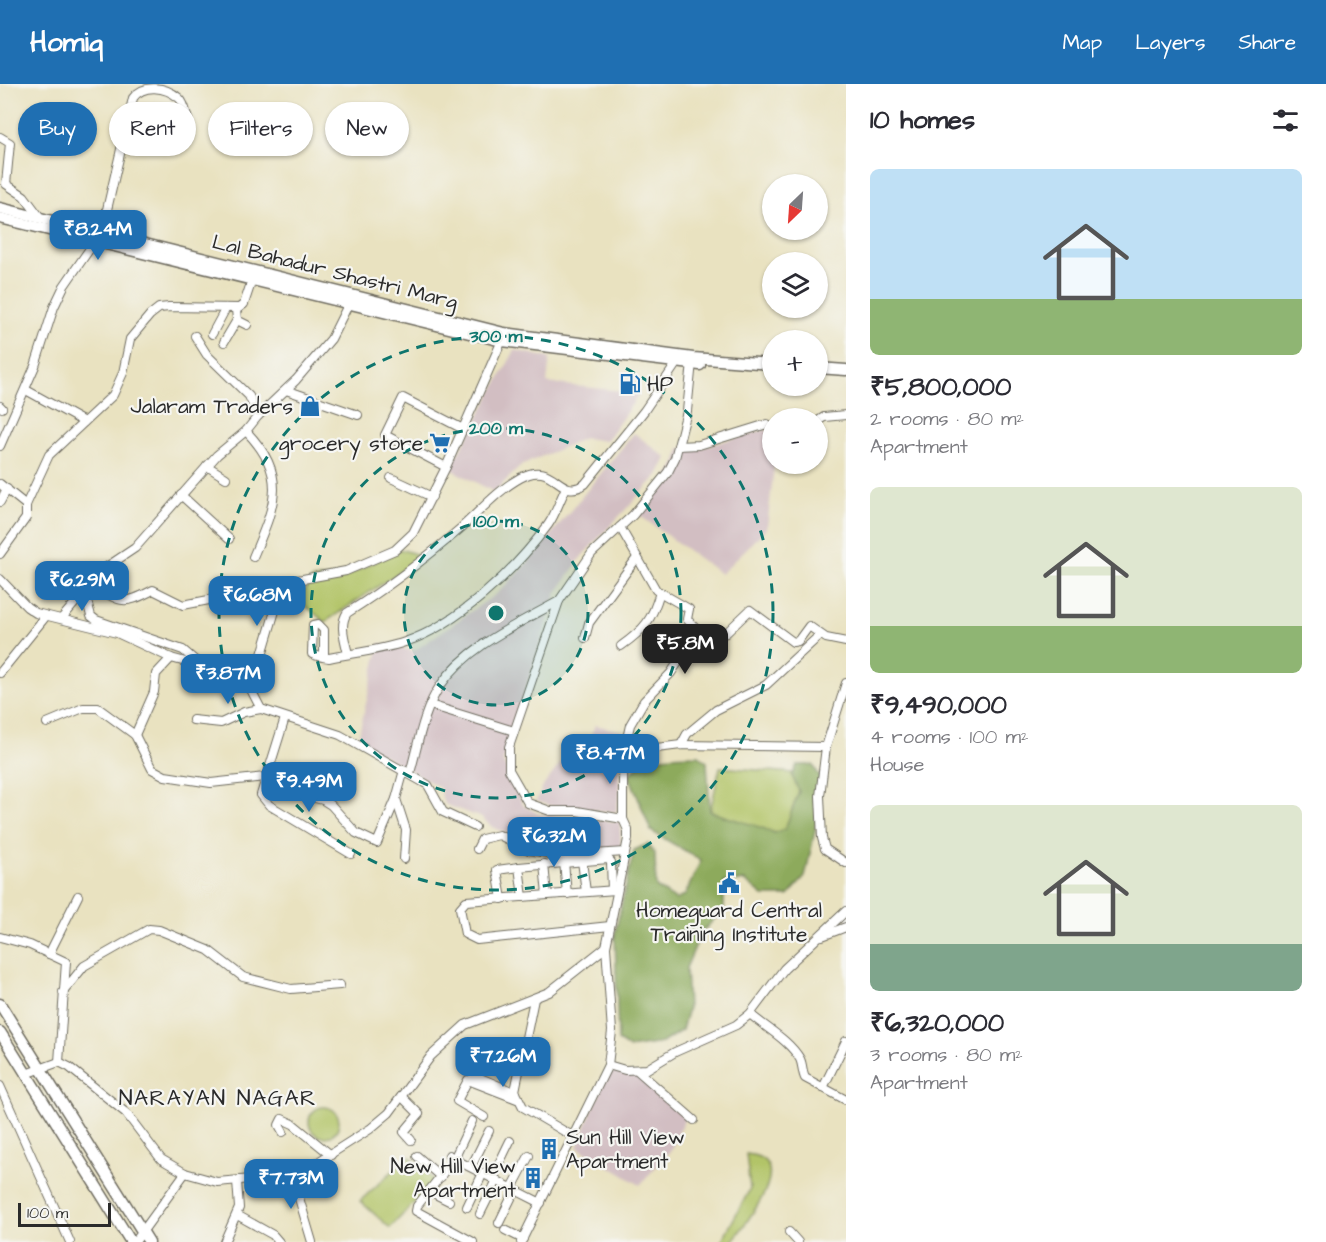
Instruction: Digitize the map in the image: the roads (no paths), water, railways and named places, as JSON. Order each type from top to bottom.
[{"type":"main road","name":"Lal Bahadur Shastri Marg","points":[[0,208],[39,216],[99,236],[351,301],[503,337],[762,370]]},
{"type":"main road","name":"Lal Bahadur Shastri Marg","points":[[0,218],[99,236]]},
{"type":"main road","name":"Lal Bahadur Shastri Marg","points":[[596,350],[676,364],[693,361],[762,364]]},
{"type":"main road","points":[[828,369],[846,370]]},
{"type":"main road","points":[[828,375],[846,376]]},
{"type":"main road","points":[[0,1004],[146,1238]]},
{"type":"main road","points":[[0,1032],[133,1242]]},
{"type":"street","points":[[132,102],[137,91],[149,86],[170,92],[181,102]]},
{"type":"street","points":[[0,136],[10,143],[3,170],[6,184],[24,196],[39,216]]},
{"type":"street","points":[[0,446],[26,390],[54,307],[64,286],[99,236],[119,156]]},
{"type":"street","points":[[1,550],[26,518],[26,505],[49,455],[113,395],[123,373],[130,339],[150,315],[159,308],[236,309],[244,304],[254,276]]},
{"type":"street","points":[[62,618],[91,582],[105,568],[135,548],[230,441],[246,430],[286,390],[331,339],[351,301]]},
{"type":"street","points":[[212,334],[226,308]]},
{"type":"street","points":[[224,342],[237,320],[236,309]]},
{"type":"street","points":[[237,320],[247,325]]},
{"type":"street","points":[[195,336],[207,355],[249,396],[258,416]]},
{"type":"street","points":[[261,658],[277,604],[276,599],[283,588],[292,581],[346,572],[395,550],[413,533],[464,429],[503,337]]},
{"type":"street","points":[[623,819],[577,811],[550,811],[528,803],[509,770],[509,747],[559,601],[592,554],[668,472],[678,446],[687,411],[693,361]]},
{"type":"street","points":[[348,654],[343,627],[347,613],[434,552],[518,479],[538,471],[546,473],[566,488],[578,489],[585,484],[644,411],[676,364]]},
{"type":"street","points":[[26,390],[84,422]]},
{"type":"street","points":[[286,390],[357,415]]},
{"type":"street","points":[[446,467],[385,435],[403,398],[464,429]]},
{"type":"street","points":[[828,417],[846,415]]},
{"type":"street","points":[[678,446],[693,447],[762,426]]},
{"type":"street","points":[[246,430],[263,448],[270,461],[274,490],[267,525],[253,557]]},
{"type":"street","points":[[207,466],[226,478]]},
{"type":"street","points":[[391,478],[432,497]]},
{"type":"street","points":[[0,484],[26,505]]},
{"type":"street","points":[[324,657],[403,643],[424,634],[476,601],[509,569],[549,523],[566,488]]},
{"type":"street","points":[[0,502],[7,489]]},
{"type":"street","points":[[181,495],[229,539]]},
{"type":"street","points":[[505,1230],[522,1240],[608,1065],[612,1031],[606,947],[614,890],[625,852],[628,830],[623,819],[624,752],[630,725],[644,701],[692,645],[696,629],[687,619],[689,609],[660,592],[636,559],[620,526]]},
{"type":"street","points":[[585,638],[589,623],[636,559]]},
{"type":"street","points":[[0,579],[27,607],[46,616],[117,633],[171,658],[199,664],[248,680],[261,709]]},
{"type":"street","points":[[91,582],[106,593],[123,601],[132,601],[153,590],[183,605],[258,592],[276,599]]},
{"type":"street","points":[[84,590],[91,616],[96,620],[183,650],[199,664]]},
{"type":"street","points":[[621,646],[640,632],[653,615],[660,592]]},
{"type":"street","points":[[47,723],[92,707],[105,712],[135,735],[152,769],[165,776],[211,783],[265,777],[299,794],[323,800],[331,805],[356,833],[376,843],[407,772],[430,705],[440,687],[453,671],[477,650],[559,601]]},
{"type":"street","points":[[692,645],[726,633],[750,610],[793,642],[798,641],[809,626],[820,635],[846,642]]},
{"type":"street","points":[[0,673],[46,616]]},
{"type":"street","points":[[681,746],[687,734],[716,710],[766,686],[820,635]]},
{"type":"street","points":[[135,735],[154,692],[156,674],[171,658]]},
{"type":"street","points":[[846,683],[826,747],[820,796],[822,838],[825,849],[846,863]]},
{"type":"street","points":[[430,705],[514,731]]},
{"type":"street","points":[[194,720],[221,723],[244,712],[261,709],[340,735],[407,772],[432,789],[442,812],[475,827]]},
{"type":"street","points":[[285,717],[261,795],[264,801],[351,854]]},
{"type":"street","points":[[624,752],[681,746],[826,747]]},
{"type":"street","points":[[396,799],[406,830],[404,859]]},
{"type":"street","points":[[477,849],[482,839],[499,835],[529,850],[562,856],[625,852]]},
{"type":"street","points":[[502,899],[497,870],[564,862],[610,860],[614,890]]},
{"type":"street","points":[[582,861],[586,892]]},
{"type":"street","points":[[564,862],[567,894]]},
{"type":"street","points":[[544,864],[547,895]]},
{"type":"street","points":[[519,867],[522,897]]},
{"type":"street","points":[[610,926],[477,940],[465,934],[460,908],[466,901],[614,890]]},
{"type":"street","points":[[49,954],[78,896]]},
{"type":"street","points":[[608,1065],[638,1071],[647,1069],[675,1052],[719,1034],[750,1014],[784,969],[846,911]]},
{"type":"street","points":[[819,938],[846,927]]},
{"type":"street","points":[[63,992],[84,966],[149,929],[159,930],[208,950],[243,977],[291,989],[340,985]]},
{"type":"street","points":[[0,937],[66,962],[59,1062]]},
{"type":"street","points":[[59,1062],[93,1084],[126,1113],[162,1159],[185,1173],[217,1182],[237,1181],[291,1171],[318,1162],[370,1129],[402,1097],[431,1056],[465,1025],[549,992],[606,947]]},
{"type":"street","points":[[516,1096],[534,999]]},
{"type":"street","points":[[750,1014],[794,1052],[801,1062],[806,1078],[846,1100]]},
{"type":"street","points":[[823,1088],[846,1041]]},
{"type":"street","points":[[520,1069],[506,1062],[503,1056],[491,1049],[473,1075],[516,1096],[523,1107],[574,1137]]},
{"type":"street","points":[[26,1074],[59,1062]]},
{"type":"street","points":[[638,1071],[694,1120]]},
{"type":"street","points":[[484,1117],[458,1105],[456,1098],[468,1080],[516,1096]]},
{"type":"street","points":[[0,1086],[70,1242]]},
{"type":"street","points":[[402,1097],[419,1114],[404,1132],[411,1140]]},
{"type":"street","points":[[283,1132],[279,1125],[282,1119],[293,1124],[331,1155]]},
{"type":"street","points":[[472,1121],[441,1176],[417,1206],[419,1215],[473,1242]]},
{"type":"street","points":[[471,1167],[489,1131]]},
{"type":"street","points":[[480,1214],[510,1141]]},
{"type":"street","points":[[417,1156],[441,1176]]},
{"type":"street","points":[[499,1223],[529,1156]]},
{"type":"street","points":[[451,1157],[541,1203]]},
{"type":"street","points":[[291,1171],[312,1242]]},
{"type":"street","points":[[133,1242],[146,1238],[185,1173]]},
{"type":"street","points":[[466,1207],[483,1173]]},
{"type":"street","points":[[224,1242],[237,1215],[239,1200],[237,1181]]},
{"type":"street","points":[[429,1191],[449,1201]]},
{"type":"street","points":[[237,1215],[273,1235],[279,1242]]},
{"type":"street","points":[[789,1232],[798,1242]]},
{"type":"place","name":"HP","points":[[630,384]]},
{"type":"place","name":"Jalaram Traders","points":[[310,406]]},
{"type":"place","name":"grocery store","points":[[440,443]]},
{"type":"place","name":"Homeguard Central Training Institute","points":[[729,883]]},
{"type":"place","name":"Sun Hill View Apartment","points":[[549,1149]]},
{"type":"place","name":"New Hill View Apartment","points":[[533,1178]]},
{"type":"district","name":"NARAYAN NAGAR","points":[[218,1098]]}]
